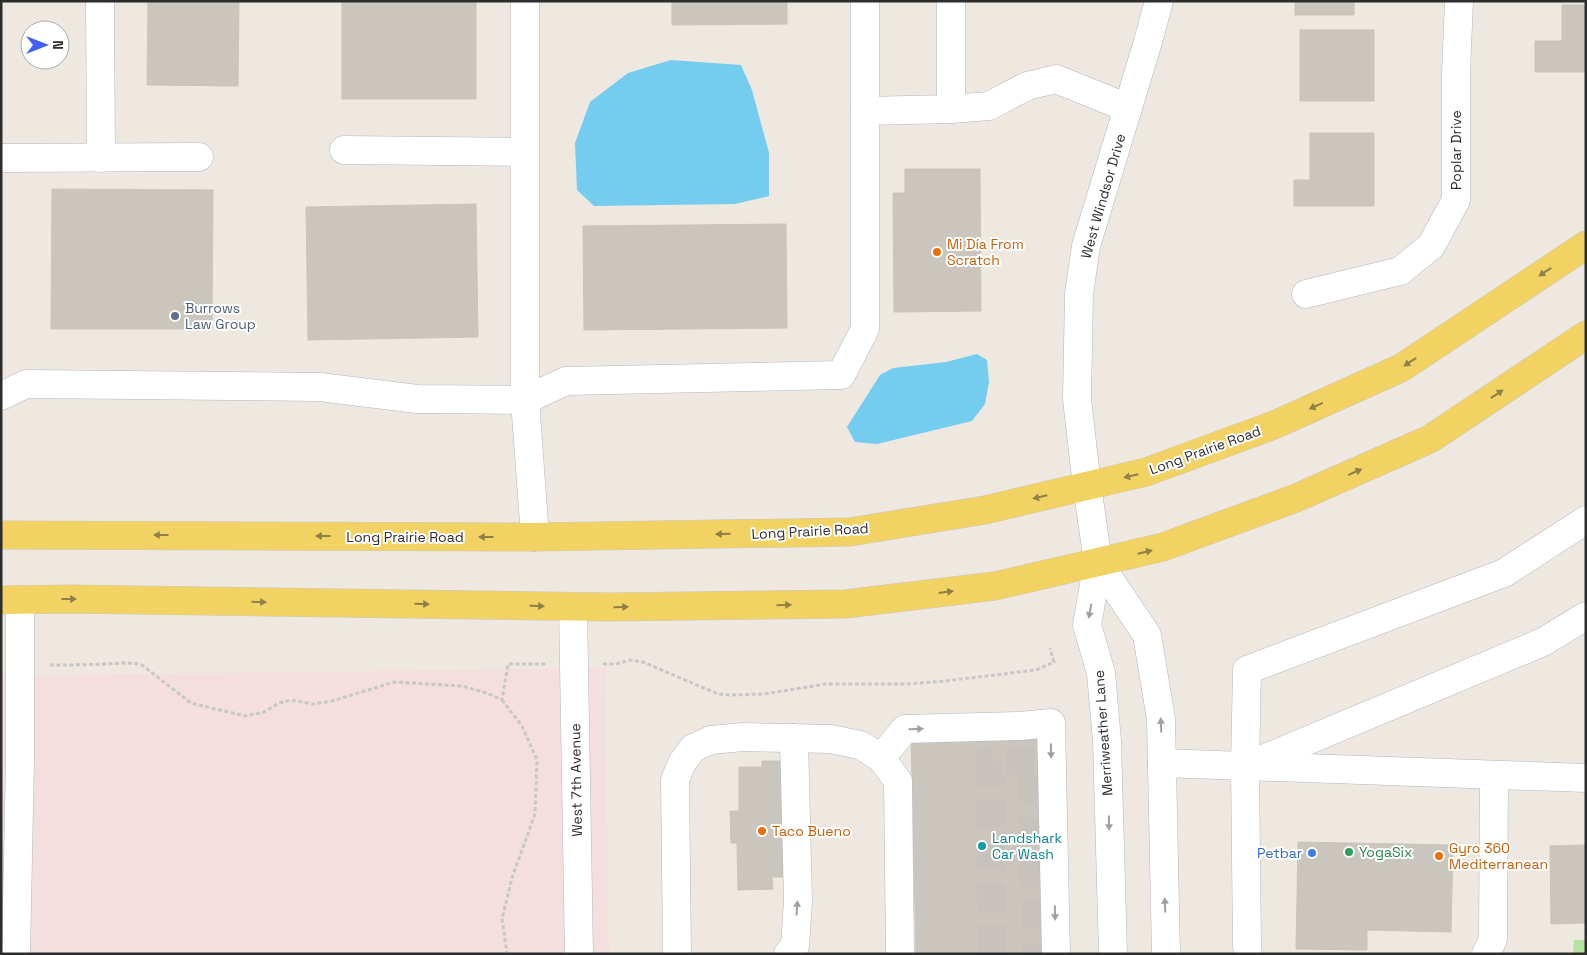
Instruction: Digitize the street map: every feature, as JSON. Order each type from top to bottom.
[{"type":"main road","name":"Long Prairie Road","points":[[1,535],[534,538],[850,532],[984,510],[1146,472],[1274,425],[1401,368],[1586,245]]},
{"type":"main road","points":[[11,600],[573,607],[845,604],[995,586],[1163,548],[1278,505],[1430,439],[1586,335]]},
{"type":"street","points":[[100,1],[101,158]]},
{"type":"street","points":[[525,1],[525,400],[534,538]]},
{"type":"street","points":[[1,396],[26,384],[36,384],[320,387],[417,399],[525,400],[566,381],[841,375],[865,329],[865,1]]},
{"type":"street","points":[[951,1],[951,109]]},
{"type":"street","name":"West Windsor Drive","points":[[1098,562],[1077,399],[1079,294],[1086,246],[1147,46],[1158,1]]},
{"type":"street","name":"Poplar Drive","points":[[1306,294],[1400,272],[1431,246],[1456,200],[1456,73],[1459,1]]},
{"type":"street","points":[[865,110],[951,109],[989,106],[1027,86],[1056,79],[1128,108]]},
{"type":"street","points":[[344,150],[525,152]]},
{"type":"street","points":[[1,158],[199,157]]},
{"type":"street","points":[[1248,954],[1245,766],[1247,670],[1504,573],[1586,520]]},
{"type":"street","points":[[1098,562],[1147,636],[1161,719],[1166,954]]},
{"type":"street","name":"Merriweather Lane","points":[[1098,562],[1087,625],[1101,673],[1107,740],[1113,954]]},
{"type":"street","points":[[11,600],[20,759],[16,954]]},
{"type":"street","name":"West 7th Avenue","points":[[573,607],[578,954]]},
{"type":"street","points":[[1245,766],[1543,642],[1586,616]]},
{"type":"street","points":[[881,758],[905,729],[1020,726],[1051,723],[1056,954]]},
{"type":"street","points":[[677,954],[675,780],[682,763],[693,748],[711,740],[744,737],[831,739],[860,745],[881,758],[898,781],[900,954]]},
{"type":"street","points":[[788,954],[796,946],[798,901],[794,738]]},
{"type":"street","points":[[1162,763],[1586,778]]},
{"type":"street","points":[[1486,954],[1494,939],[1494,775]]},
{"type":"path","points":[[502,700],[522,726],[537,760],[535,814],[512,878],[502,918],[507,954]]},
{"type":"shaded area","points":[[605,668],[609,954],[1,954],[1,676]]},
{"type":"green space","points":[[1574,940],[1586,940],[1586,954],[1573,954]]},
{"type":"water","points":[[671,60],[741,65],[752,90],[769,153],[769,196],[735,204],[594,206],[577,190],[575,143],[590,102],[628,73]]},
{"type":"water","points":[[977,354],[987,360],[989,382],[985,404],[972,421],[877,444],[855,442],[847,427],[880,375],[893,368],[946,362]]},
{"type":"building","points":[[148,1],[239,1],[238,86],[147,85]]},
{"type":"building","points":[[342,1],[476,1],[476,99],[342,99]]},
{"type":"building","points":[[672,1],[787,1],[787,24],[672,25]]},
{"type":"building","points":[[1295,1],[1354,1],[1354,15],[1295,15]]},
{"type":"building","points":[[1562,5],[1586,5],[1586,72],[1535,72],[1535,41],[1562,41]]},
{"type":"building","points":[[1300,30],[1374,30],[1374,101],[1300,101]]},
{"type":"building","points":[[1310,133],[1374,133],[1374,206],[1294,206],[1294,180],[1310,180]]},
{"type":"building","name":"Mi Día From Scratch","points":[[905,169],[980,169],[981,311],[894,312],[893,193],[905,193]]},
{"type":"building","points":[[52,189],[213,190],[212,329],[51,329]]},
{"type":"building","points":[[476,204],[478,337],[308,340],[306,207]]},
{"type":"building","points":[[786,224],[787,328],[584,330],[583,226]]},
{"type":"building","name":"Landshark Car Wash","points":[[1047,736],[1052,954],[916,954],[911,738]]},
{"type":"building","name":"Taco Bueno","points":[[762,761],[786,761],[789,877],[772,877],[773,889],[738,890],[737,843],[731,843],[730,811],[739,811],[739,767],[762,767]]},
{"type":"building","points":[[1298,842],[1453,845],[1451,932],[1367,930],[1367,950],[1296,949]]},
{"type":"building","points":[[1586,845],[1586,923],[1551,924],[1550,846]]},
{"type":"tunnel","points":[[992,954],[989,761],[1034,761],[1036,954]]},
{"type":"place","name":"Mi Día From Scratch","points":[[937,252]]},
{"type":"place","name":"Burrows Law Group","points":[[175,316]]},
{"type":"place","name":"Taco Bueno","points":[[762,831]]},
{"type":"place","name":"Landshark Car Wash","points":[[982,846]]},
{"type":"place","name":"YogaSix","points":[[1349,852]]},
{"type":"place","name":"Petbar","points":[[1312,853]]},
{"type":"place","name":"Gyro 360 Mediterranean","points":[[1439,856]]}]
